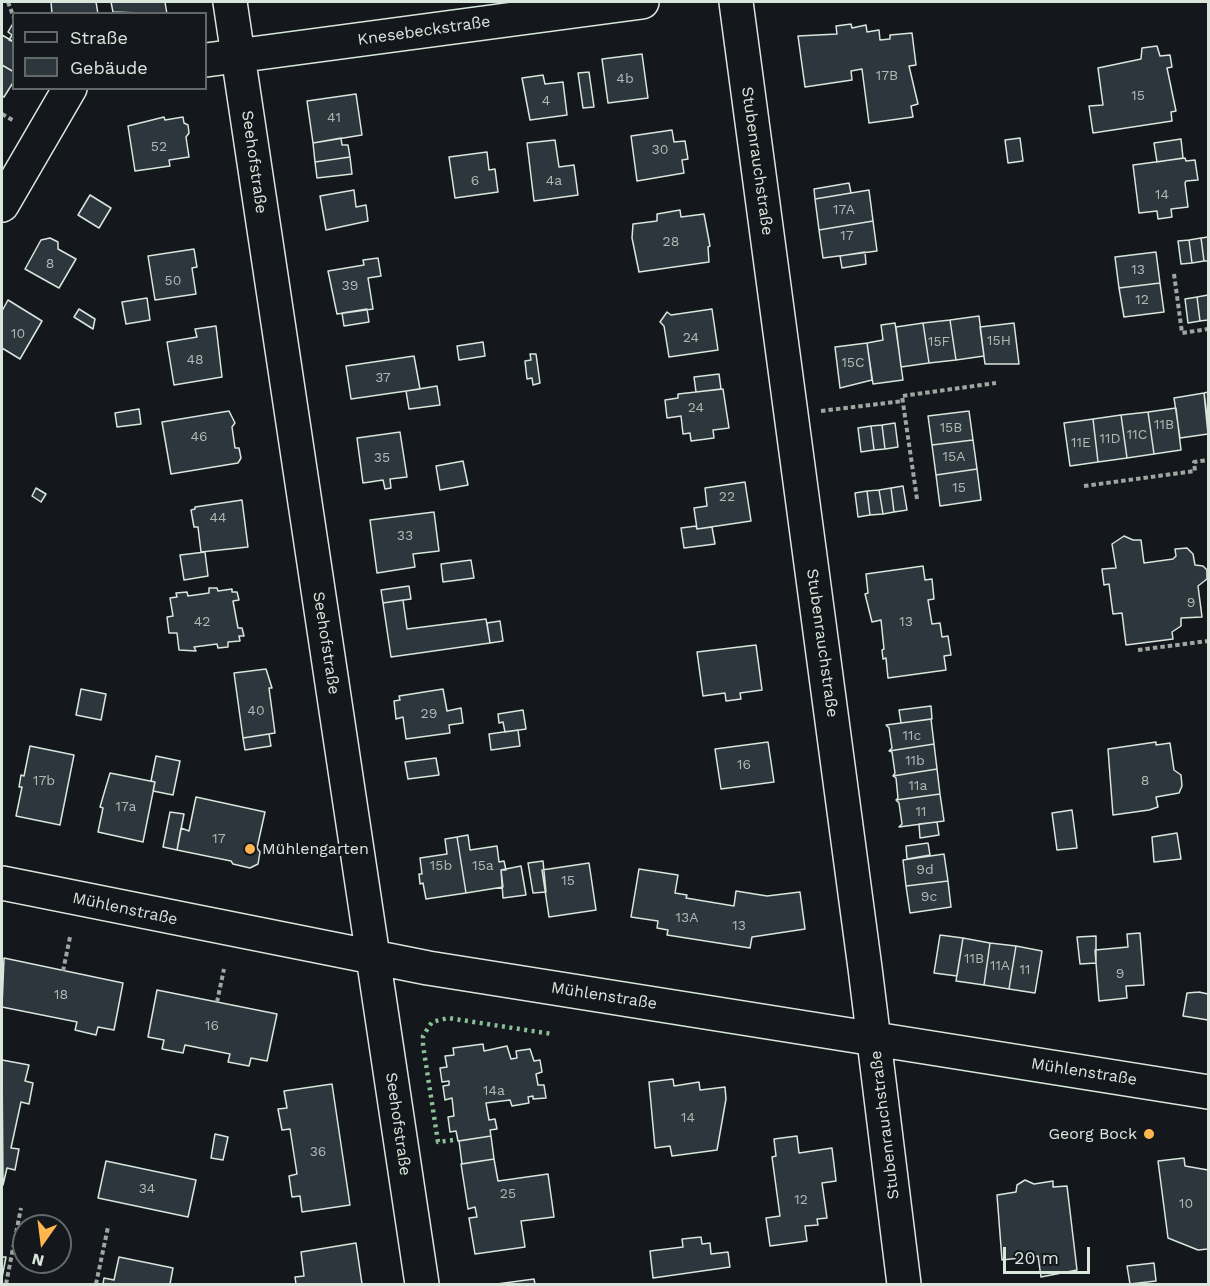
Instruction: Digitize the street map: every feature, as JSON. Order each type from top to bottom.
[{"type":"street","name":"Seehofstraße","points":[[230,2],[422,1284]]},
{"type":"street","name":"Knesebeckstraße","points":[[207,60],[642,2]]},
{"type":"street","name":"Stubenrauchstraße","points":[[736,2],[874,1038],[904,1284]]},
{"type":"street","points":[[2,206],[68,90]]},
{"type":"street","name":"Mühlenstraße","points":[[2,884],[374,958],[1209,1092]]},
{"type":"path","points":[[2,114],[23,126]]},
{"type":"path","points":[[1174,274],[1182,333],[1209,329]]},
{"type":"path","points":[[917,499],[902,396],[996,383]]},
{"type":"path","points":[[814,411],[903,400]]},
{"type":"path","points":[[1084,486],[1195,471],[1194,462],[1209,460]]},
{"type":"path","points":[[1138,650],[1209,641]]},
{"type":"path","points":[[63,971],[70,938]]},
{"type":"path","points":[[217,1002],[224,969]]},
{"type":"path","points":[[6,1284],[21,1208]]},
{"type":"path","points":[[96,1284],[108,1227]]},
{"type":"building","points":[[51,2],[96,2],[98,12],[52,12]]},
{"type":"building","points":[[111,2],[165,2],[167,12],[113,12]]},
{"type":"building","points":[[851,24],[852,28],[866,25],[867,32],[879,30],[880,40],[890,39],[890,35],[912,33],[916,65],[909,66],[918,104],[911,106],[913,117],[869,123],[862,69],[851,71],[852,80],[805,87],[798,36],[837,34],[836,26]]},
{"type":"building","points":[[2,35],[12,41],[12,71],[2,65]]},
{"type":"building","points":[[1157,46],[1160,56],[1170,55],[1172,67],[1167,68],[1176,111],[1171,112],[1172,121],[1093,133],[1089,106],[1103,105],[1098,68],[1141,59],[1142,48]]},
{"type":"building","points":[[642,54],[648,98],[608,103],[602,59]]},
{"type":"building","points":[[2,65],[12,71],[12,84],[4,97],[2,96]]},
{"type":"building","points":[[589,72],[594,107],[583,108],[578,73]]},
{"type":"building","points":[[543,75],[545,84],[563,82],[567,115],[530,120],[522,78]]},
{"type":"building","points":[[356,94],[362,135],[313,143],[307,101]]},
{"type":"building","points":[[164,117],[165,120],[183,117],[184,123],[188,125],[189,133],[186,137],[189,157],[169,160],[170,166],[135,171],[128,126]]},
{"type":"building","points":[[672,130],[674,142],[685,141],[688,159],[682,160],[684,173],[637,181],[631,136]]},
{"type":"building","points":[[341,138],[342,145],[348,145],[350,157],[315,162],[313,143]]},
{"type":"building","points":[[1020,138],[1023,161],[1008,163],[1005,140]]},
{"type":"building","points":[[1181,139],[1183,158],[1157,162],[1154,143]]},
{"type":"building","points":[[555,140],[559,167],[574,165],[578,195],[534,201],[527,143]]},
{"type":"building","points":[[487,152],[489,170],[495,169],[498,192],[455,198],[449,157]]},
{"type":"building","points":[[350,157],[352,174],[317,178],[315,162]]},
{"type":"building","points":[[1185,158],[1186,161],[1195,160],[1198,180],[1185,183],[1188,207],[1171,209],[1172,217],[1158,219],[1157,211],[1139,213],[1133,165]]},
{"type":"building","points":[[849,183],[851,193],[815,199],[814,189]]},
{"type":"building","points":[[354,190],[356,207],[366,205],[368,221],[326,230],[320,196]]},
{"type":"building","points":[[869,190],[873,221],[819,230],[815,199]]},
{"type":"building","points":[[90,195],[111,208],[99,228],[78,215]]},
{"type":"building","points":[[680,210],[681,217],[704,214],[710,246],[708,247],[709,262],[639,272],[632,238],[633,224],[657,221],[657,214]]},
{"type":"building","points":[[873,221],[877,251],[823,258],[819,230]]},
{"type":"building","points":[[1208,237],[1208,261],[1204,261],[1201,238]]},
{"type":"building","points":[[50,238],[58,242],[58,249],[76,259],[59,288],[25,269],[41,240]]},
{"type":"building","points":[[1201,238],[1204,261],[1192,263],[1189,240]]},
{"type":"building","points":[[1189,240],[1192,263],[1181,264],[1178,241]]},
{"type":"building","points":[[194,249],[197,267],[192,268],[196,294],[155,300],[148,256]]},
{"type":"building","points":[[865,252],[866,264],[842,268],[840,256]]},
{"type":"building","points":[[1156,252],[1160,283],[1119,288],[1115,257]]},
{"type":"building","points":[[378,258],[381,276],[368,278],[373,309],[337,314],[328,271],[364,265],[363,260]]},
{"type":"building","points":[[1160,283],[1164,312],[1124,317],[1119,288]]},
{"type":"building","points":[[1208,295],[1208,320],[1200,321],[1197,297]]},
{"type":"building","points":[[1197,297],[1200,321],[1188,323],[1185,299]]},
{"type":"building","points":[[147,298],[150,320],[126,324],[122,302]]},
{"type":"building","points":[[8,300],[42,321],[20,359],[2,348],[2,311]]},
{"type":"building","points":[[79,309],[95,319],[93,329],[74,317]]},
{"type":"building","points":[[367,309],[369,322],[344,326],[342,313]]},
{"type":"building","points":[[712,309],[718,350],[669,357],[664,326],[660,322],[667,312],[671,315]]},
{"type":"building","points":[[979,316],[984,356],[956,360],[950,320]]},
{"type":"building","points":[[950,320],[956,360],[929,363],[923,323]]},
{"type":"building","points":[[895,323],[903,380],[873,384],[867,343],[883,340],[881,325]]},
{"type":"building","points":[[923,323],[929,363],[901,367],[896,327]]},
{"type":"building","points":[[1014,323],[1019,364],[985,364],[980,327]]},
{"type":"building","points":[[216,326],[222,377],[174,385],[167,342],[197,337],[195,329]]},
{"type":"building","points":[[483,342],[485,356],[459,360],[457,346]]},
{"type":"building","points":[[867,343],[872,380],[840,388],[835,347]]},
{"type":"building","points":[[530,354],[536,354],[540,383],[533,385],[532,378],[527,379],[525,361],[531,360]]},
{"type":"building","points":[[414,356],[420,389],[351,399],[346,366]]},
{"type":"building","points":[[719,374],[721,389],[696,392],[694,377]]},
{"type":"building","points":[[437,386],[440,405],[409,409],[406,391]]},
{"type":"building","points":[[723,389],[729,428],[713,430],[714,438],[691,441],[690,433],[683,434],[681,416],[667,418],[665,400],[678,398],[678,394]]},
{"type":"building","points":[[1208,392],[1208,423],[1204,393]]},
{"type":"building","points":[[1204,393],[1208,434],[1180,438],[1174,398]]},
{"type":"building","points":[[1176,408],[1181,450],[1154,454],[1148,412]]},
{"type":"building","points":[[139,409],[141,424],[117,427],[115,413]]},
{"type":"building","points":[[229,411],[235,423],[232,427],[235,448],[239,448],[241,458],[238,463],[171,474],[162,422]]},
{"type":"building","points":[[969,411],[973,440],[932,445],[928,416]]},
{"type":"building","points":[[1148,412],[1154,454],[1127,458],[1121,415]]},
{"type":"building","points":[[1121,415],[1127,458],[1098,462],[1093,419]]},
{"type":"building","points":[[1093,419],[1098,462],[1070,466],[1064,423]]},
{"type":"building","points":[[895,423],[898,447],[885,449],[882,425]]},
{"type":"building","points":[[882,425],[885,449],[874,450],[871,426]]},
{"type":"building","points":[[871,426],[874,450],[861,452],[858,428]]},
{"type":"building","points":[[400,432],[407,477],[390,479],[391,488],[385,489],[383,480],[363,483],[357,438]]},
{"type":"building","points":[[973,440],[977,469],[936,475],[932,445]]},
{"type":"building","points":[[463,461],[468,485],[440,490],[436,466]]},
{"type":"building","points":[[977,469],[981,500],[940,506],[936,475]]},
{"type":"building","points":[[745,482],[751,521],[697,529],[694,508],[707,506],[705,488]]},
{"type":"building","points":[[903,486],[907,510],[894,512],[891,488]]},
{"type":"building","points":[[36,488],[46,494],[41,502],[32,496]]},
{"type":"building","points":[[891,488],[894,512],[883,514],[879,490]]},
{"type":"building","points":[[879,490],[883,514],[870,515],[867,491]]},
{"type":"building","points":[[867,491],[870,515],[858,517],[855,493]]},
{"type":"building","points":[[242,500],[248,547],[201,552],[198,527],[194,527],[191,510],[195,507]]},
{"type":"building","points":[[434,512],[439,551],[413,554],[415,567],[377,573],[370,520]]},
{"type":"building","points":[[696,526],[697,529],[712,527],[715,544],[684,548],[681,528]]},
{"type":"building","points":[[1124,536],[1133,540],[1141,540],[1144,563],[1173,559],[1176,556],[1175,549],[1187,548],[1193,554],[1195,565],[1203,566],[1207,570],[1207,579],[1198,586],[1202,617],[1181,618],[1181,626],[1172,632],[1173,639],[1126,645],[1122,613],[1113,614],[1109,584],[1104,585],[1102,569],[1116,568],[1112,544]]},
{"type":"building","points":[[205,552],[208,576],[184,580],[180,555]]},
{"type":"building","points":[[471,560],[474,578],[443,582],[441,564]]},
{"type":"building","points":[[923,566],[925,580],[932,579],[934,599],[928,600],[932,624],[940,623],[942,637],[948,636],[951,655],[944,656],[946,670],[888,678],[886,658],[883,659],[881,620],[872,622],[865,594],[868,593],[866,574]]},
{"type":"building","points":[[409,586],[411,599],[383,603],[381,590]]},
{"type":"building","points":[[209,588],[217,588],[218,591],[232,589],[232,592],[237,592],[239,600],[233,601],[238,628],[242,628],[244,636],[239,636],[240,641],[228,642],[228,647],[218,648],[217,644],[194,647],[196,651],[179,650],[177,633],[169,633],[167,617],[173,616],[170,598],[177,597],[176,593],[187,592],[188,596],[209,593]]},
{"type":"building","points":[[403,600],[407,629],[486,619],[490,643],[391,657],[383,603]]},
{"type":"building","points":[[500,621],[503,641],[490,643],[487,623]]},
{"type":"building","points":[[756,645],[762,690],[740,693],[741,699],[726,701],[725,693],[703,696],[697,652]]},
{"type":"building","points":[[266,669],[272,688],[269,688],[275,733],[243,738],[234,673]]},
{"type":"building","points":[[81,689],[106,694],[101,720],[76,715]]},
{"type":"building","points":[[443,689],[447,711],[461,708],[463,723],[449,725],[450,733],[406,739],[403,717],[396,719],[394,701],[400,700],[399,696]]},
{"type":"building","points":[[931,706],[932,719],[901,723],[899,710]]},
{"type":"building","points":[[523,710],[526,729],[505,732],[503,722],[499,723],[498,714]]},
{"type":"building","points":[[931,719],[934,744],[889,751],[892,748],[889,728],[886,725]]},
{"type":"building","points":[[518,730],[520,746],[491,750],[489,734]]},
{"type":"building","points":[[269,734],[271,746],[245,750],[243,738]]},
{"type":"building","points":[[768,742],[774,782],[721,789],[715,749]]},
{"type":"building","points":[[1156,742],[1156,745],[1170,743],[1174,770],[1181,775],[1182,786],[1179,793],[1156,797],[1158,807],[1149,810],[1113,815],[1108,749]]},
{"type":"building","points":[[934,744],[937,769],[893,776],[895,773],[892,752],[889,751]]},
{"type":"building","points":[[30,746],[74,755],[60,825],[16,816],[22,787],[19,787],[21,775],[24,776]]},
{"type":"building","points":[[156,756],[180,761],[173,795],[153,791],[155,782],[151,781]]},
{"type":"building","points":[[436,758],[439,775],[408,779],[405,762]]},
{"type":"building","points":[[937,769],[940,794],[896,800],[898,798],[896,778],[893,776]]},
{"type":"building","points":[[110,773],[155,782],[143,842],[98,832],[103,808],[100,807]]},
{"type":"building","points":[[940,794],[944,821],[899,827],[902,824],[899,803],[896,800]]},
{"type":"building","points":[[196,797],[265,812],[257,848],[260,852],[258,864],[250,868],[233,864],[231,861],[177,850],[181,828],[189,831]]},
{"type":"building","points":[[1072,810],[1077,848],[1057,850],[1052,813]]},
{"type":"building","points":[[170,812],[184,814],[177,850],[163,847]]},
{"type":"building","points":[[937,822],[939,835],[920,838],[919,824]]},
{"type":"building","points":[[1177,833],[1181,859],[1154,862],[1152,837]]},
{"type":"building","points":[[468,835],[470,850],[497,846],[499,862],[504,861],[506,870],[501,870],[503,887],[466,893],[457,837]]},
{"type":"building","points":[[457,837],[466,893],[426,899],[423,883],[420,884],[419,874],[422,874],[420,858],[447,854],[445,839]]},
{"type":"building","points":[[928,843],[930,855],[907,859],[906,846]]},
{"type":"building","points":[[944,854],[948,881],[906,886],[903,860]]},
{"type":"building","points":[[543,861],[546,892],[533,893],[528,863]]},
{"type":"building","points":[[589,863],[596,910],[549,917],[542,870]]},
{"type":"building","points":[[521,866],[526,895],[503,898],[501,870]]},
{"type":"building","points":[[639,869],[678,875],[675,893],[687,895],[686,898],[734,906],[736,891],[767,896],[800,892],[805,929],[752,937],[750,948],[667,935],[668,930],[657,928],[658,921],[631,917]]},
{"type":"building","points":[[948,881],[951,907],[910,913],[906,886]]},
{"type":"building","points":[[1140,933],[1144,985],[1126,986],[1127,998],[1099,1001],[1095,950],[1128,947],[1127,934]]},
{"type":"building","points":[[940,935],[963,938],[957,976],[934,973]]},
{"type":"building","points":[[1096,936],[1096,963],[1080,964],[1077,937]]},
{"type":"building","points":[[963,938],[990,943],[984,985],[956,981]]},
{"type":"building","points":[[990,943],[1016,946],[1009,989],[984,985]]},
{"type":"building","points":[[1016,946],[1042,951],[1035,993],[1009,989]]},
{"type":"building","points":[[4,958],[123,983],[114,1030],[98,1027],[96,1035],[75,1030],[77,1022],[2,1007]]},
{"type":"building","points":[[157,990],[277,1014],[267,1061],[251,1058],[249,1066],[228,1062],[230,1054],[185,1045],[183,1053],[162,1049],[164,1040],[148,1037]]},
{"type":"building","points":[[1187,993],[1208,994],[1208,1020],[1183,1016]]},
{"type":"building","points":[[483,1044],[484,1051],[507,1046],[511,1059],[517,1058],[516,1051],[530,1049],[534,1061],[540,1060],[542,1072],[536,1074],[538,1085],[544,1085],[546,1098],[528,1097],[529,1103],[512,1106],[510,1100],[486,1103],[489,1120],[495,1119],[497,1129],[490,1130],[491,1136],[458,1141],[456,1131],[450,1132],[448,1117],[454,1116],[452,1098],[445,1100],[443,1086],[449,1085],[449,1081],[442,1082],[440,1068],[447,1067],[445,1056],[454,1055],[453,1048]]},
{"type":"building","points":[[2,1060],[29,1065],[25,1081],[33,1083],[29,1104],[21,1102],[11,1148],[19,1149],[15,1170],[7,1168],[3,1185]]},
{"type":"building","points":[[673,1079],[674,1086],[699,1082],[700,1090],[725,1087],[726,1099],[717,1150],[672,1156],[670,1146],[655,1148],[649,1082]]},
{"type":"building","points":[[332,1084],[350,1205],[302,1212],[300,1196],[292,1197],[289,1176],[297,1174],[290,1129],[282,1130],[278,1109],[287,1108],[284,1091]]},
{"type":"building","points":[[215,1134],[228,1137],[223,1160],[211,1158]]},
{"type":"building","points":[[491,1136],[494,1159],[462,1164],[459,1141]]},
{"type":"building","points":[[797,1136],[799,1153],[832,1148],[836,1181],[822,1183],[827,1218],[817,1219],[818,1225],[805,1226],[807,1241],[770,1246],[766,1218],[780,1216],[772,1157],[776,1156],[774,1139]]},
{"type":"building","points":[[1184,1158],[1185,1166],[1208,1170],[1208,1249],[1198,1250],[1168,1238],[1158,1161]]},
{"type":"building","points":[[494,1159],[498,1181],[548,1174],[554,1217],[521,1221],[525,1247],[475,1254],[469,1218],[477,1217],[475,1207],[468,1209],[461,1164]]},
{"type":"building","points":[[106,1161],[196,1180],[188,1217],[98,1198]]},
{"type":"building","points":[[1025,1180],[1034,1184],[1053,1181],[1053,1187],[1067,1186],[1077,1270],[1041,1277],[1038,1256],[1002,1260],[997,1195],[1016,1192],[1017,1185]]},
{"type":"building","points":[[701,1237],[702,1244],[710,1243],[711,1254],[728,1252],[730,1267],[653,1278],[650,1251],[683,1247],[682,1239]]},
{"type":"building","points":[[356,1243],[362,1284],[296,1284],[295,1277],[304,1276],[301,1252]]},
{"type":"building","points":[[2,1257],[6,1257],[2,1278]]},
{"type":"building","points":[[119,1257],[173,1268],[170,1284],[103,1284],[104,1278],[114,1280]]},
{"type":"building","points":[[1154,1263],[1156,1281],[1130,1284],[1127,1266]]},
{"type":"building","points":[[534,1279],[535,1284],[497,1284]]},
{"type":"hedge","points":[[453,1140],[438,1142],[423,1045],[423,1036],[432,1022],[448,1018],[552,1034]]},
{"type":"place","name":"Mühlengarten","points":[[250,849]]},
{"type":"place","name":"Georg Bock","points":[[1149,1134]]}]
